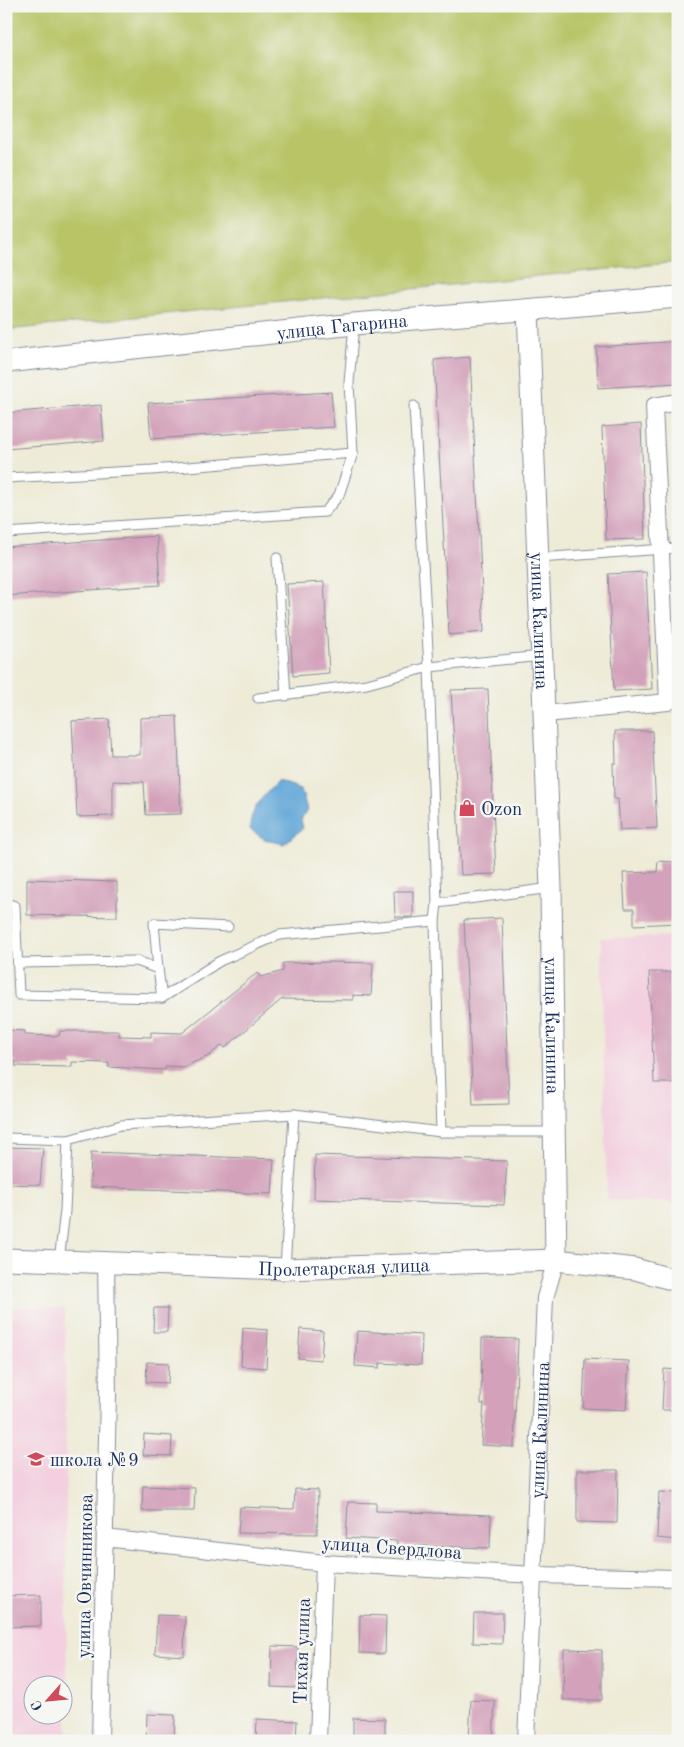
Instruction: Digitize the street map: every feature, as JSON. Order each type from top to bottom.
[{"type":"street","name":"улица Гагарина","points":[[6,362],[354,324],[678,297]]},
{"type":"street","name":"улица Калинина","points":[[526,1741],[535,1576],[545,1298],[556,1260],[551,888],[528,310]]},
{"type":"street","points":[[545,714],[673,701],[659,549],[654,406],[678,402]]},
{"type":"street","name":"Пролетарская улица","points":[[6,1259],[285,1269],[556,1260],[635,1269],[678,1281]]},
{"type":"street","name":"улица Овчинникова","points":[[100,1741],[108,1395],[106,1262]]},
{"type":"street","name":"улица Свердлова","points":[[105,1538],[324,1563],[535,1576],[678,1578]]},
{"type":"street","name":"Тихая улица","points":[[318,1741],[324,1563]]},
{"type":"lane","points":[[6,533],[325,512],[338,495],[353,453],[349,384],[354,324]]},
{"type":"lane","points":[[414,406],[429,668],[437,903],[435,921],[441,1132]]},
{"type":"lane","points":[[6,478],[152,470],[353,453]]},
{"type":"lane","points":[[539,558],[678,548]]},
{"type":"lane","points":[[277,558],[286,696]]},
{"type":"lane","points":[[258,698],[286,696],[367,684],[429,668],[543,656]]},
{"type":"lane","points":[[437,903],[551,888]]},
{"type":"lane","points":[[6,902],[15,906],[19,995],[162,998],[220,961],[279,935],[435,921]]},
{"type":"lane","points":[[162,998],[154,923],[228,927]]},
{"type":"lane","points":[[18,963],[137,962],[158,969]]},
{"type":"lane","points":[[6,1138],[68,1140],[121,1125],[294,1114],[441,1132],[554,1132]]},
{"type":"lane","points":[[285,1269],[294,1114]]},
{"type":"lane","points":[[59,1261],[65,1211],[68,1140]]},
{"type":"shaded area","points":[[678,936],[678,1203],[607,1200],[601,938]]},
{"type":"shaded area","name":"школа №9","points":[[6,1307],[65,1308],[67,1674],[22,1674],[22,1724],[67,1724],[67,1741],[6,1741]]},
{"type":"green space","points":[[6,6],[678,6],[678,262],[6,330]]},
{"type":"water","points":[[278,781],[301,789],[307,810],[301,820],[303,828],[284,844],[264,839],[250,829],[255,809]]},
{"type":"building","points":[[678,341],[678,383],[598,388],[596,347]]},
{"type":"building","points":[[470,357],[484,632],[449,635],[434,360]]},
{"type":"building","points":[[331,392],[334,427],[151,439],[148,403]]},
{"type":"building","points":[[101,405],[104,441],[6,449],[6,413]]},
{"type":"building","points":[[641,424],[645,539],[606,540],[602,427]]},
{"type":"building","points":[[157,536],[160,585],[6,596],[6,547]]},
{"type":"building","points":[[646,572],[652,689],[614,691],[608,574]]},
{"type":"building","points":[[324,582],[329,673],[293,676],[287,584]]},
{"type":"building","points":[[488,689],[496,874],[461,875],[451,690]]},
{"type":"building","points":[[177,716],[181,814],[146,815],[144,782],[113,781],[113,816],[77,817],[72,721],[109,719],[111,755],[140,755],[140,718]]},
{"type":"building","points":[[615,731],[652,731],[657,828],[620,830],[618,799],[614,799],[613,763],[616,763]]},
{"type":"building","points":[[658,861],[675,862],[678,923],[634,925],[634,909],[625,909],[623,873],[657,872]]},
{"type":"building","points":[[27,879],[117,882],[117,917],[27,915]]},
{"type":"building","points":[[394,891],[413,891],[413,917],[395,917]]},
{"type":"building","points":[[502,918],[509,1104],[473,1105],[464,920]]},
{"type":"building","points":[[283,963],[373,963],[371,996],[353,995],[353,1000],[282,999],[225,1048],[222,1045],[209,1056],[183,1067],[166,1066],[165,1070],[108,1067],[109,1063],[72,1062],[72,1067],[15,1066],[16,1061],[6,1060],[6,1030],[25,1031],[25,1035],[59,1036],[60,1031],[119,1031],[119,1036],[151,1037],[151,1032],[182,1033],[257,973],[261,977],[283,971]]},
{"type":"building","points":[[649,972],[678,972],[678,1083],[654,1083]]},
{"type":"building","points":[[6,1147],[43,1148],[40,1185],[6,1184]]},
{"type":"building","points":[[91,1152],[274,1159],[272,1194],[90,1187]]},
{"type":"building","points":[[315,1155],[507,1161],[504,1205],[314,1199]]},
{"type":"building","points":[[154,1308],[168,1308],[167,1332],[153,1332]]},
{"type":"building","points":[[243,1328],[268,1330],[266,1368],[241,1366]]},
{"type":"building","points":[[300,1329],[323,1331],[321,1360],[298,1358]]},
{"type":"building","points":[[357,1331],[422,1335],[421,1365],[380,1363],[380,1368],[355,1366]]},
{"type":"building","points":[[482,1338],[518,1339],[514,1447],[481,1445],[484,1404],[481,1404]]},
{"type":"building","points":[[585,1359],[629,1361],[626,1410],[583,1408]]},
{"type":"building","points":[[147,1362],[169,1363],[168,1383],[146,1382]]},
{"type":"building","points":[[664,1369],[678,1370],[678,1410],[662,1410]]},
{"type":"building","points":[[144,1434],[172,1436],[171,1456],[143,1455]]},
{"type":"building","points":[[577,1470],[618,1470],[617,1523],[577,1522]]},
{"type":"building","points":[[143,1486],[195,1488],[194,1511],[142,1511]]},
{"type":"building","points":[[295,1489],[318,1490],[317,1534],[238,1533],[240,1507],[294,1509]]},
{"type":"building","points":[[659,1492],[678,1493],[678,1540],[657,1538]]},
{"type":"building","points":[[348,1502],[376,1503],[376,1511],[491,1515],[490,1548],[397,1545],[397,1541],[346,1538]]},
{"type":"building","points":[[41,1595],[41,1626],[6,1627],[6,1596]]},
{"type":"building","points":[[474,1613],[503,1613],[502,1644],[473,1643]]},
{"type":"building","points":[[157,1615],[185,1616],[184,1656],[155,1654]]},
{"type":"building","points":[[360,1615],[386,1616],[385,1654],[359,1653]]},
{"type":"building","points":[[272,1646],[298,1647],[297,1688],[271,1687]]},
{"type":"building","points":[[564,1649],[602,1650],[602,1700],[563,1700]]},
{"type":"building","points":[[471,1700],[495,1701],[493,1741],[469,1741]]},
{"type":"building","points":[[147,1714],[175,1715],[174,1741],[146,1741]]},
{"type":"building","points":[[353,1718],[385,1719],[385,1741],[353,1741]]},
{"type":"building","points":[[257,1719],[297,1721],[296,1741],[256,1741]]},
{"type":"place","name":"Ozon","points":[[467,808]]},
{"type":"place","name":"школа №9","points":[[36,1459]]}]
